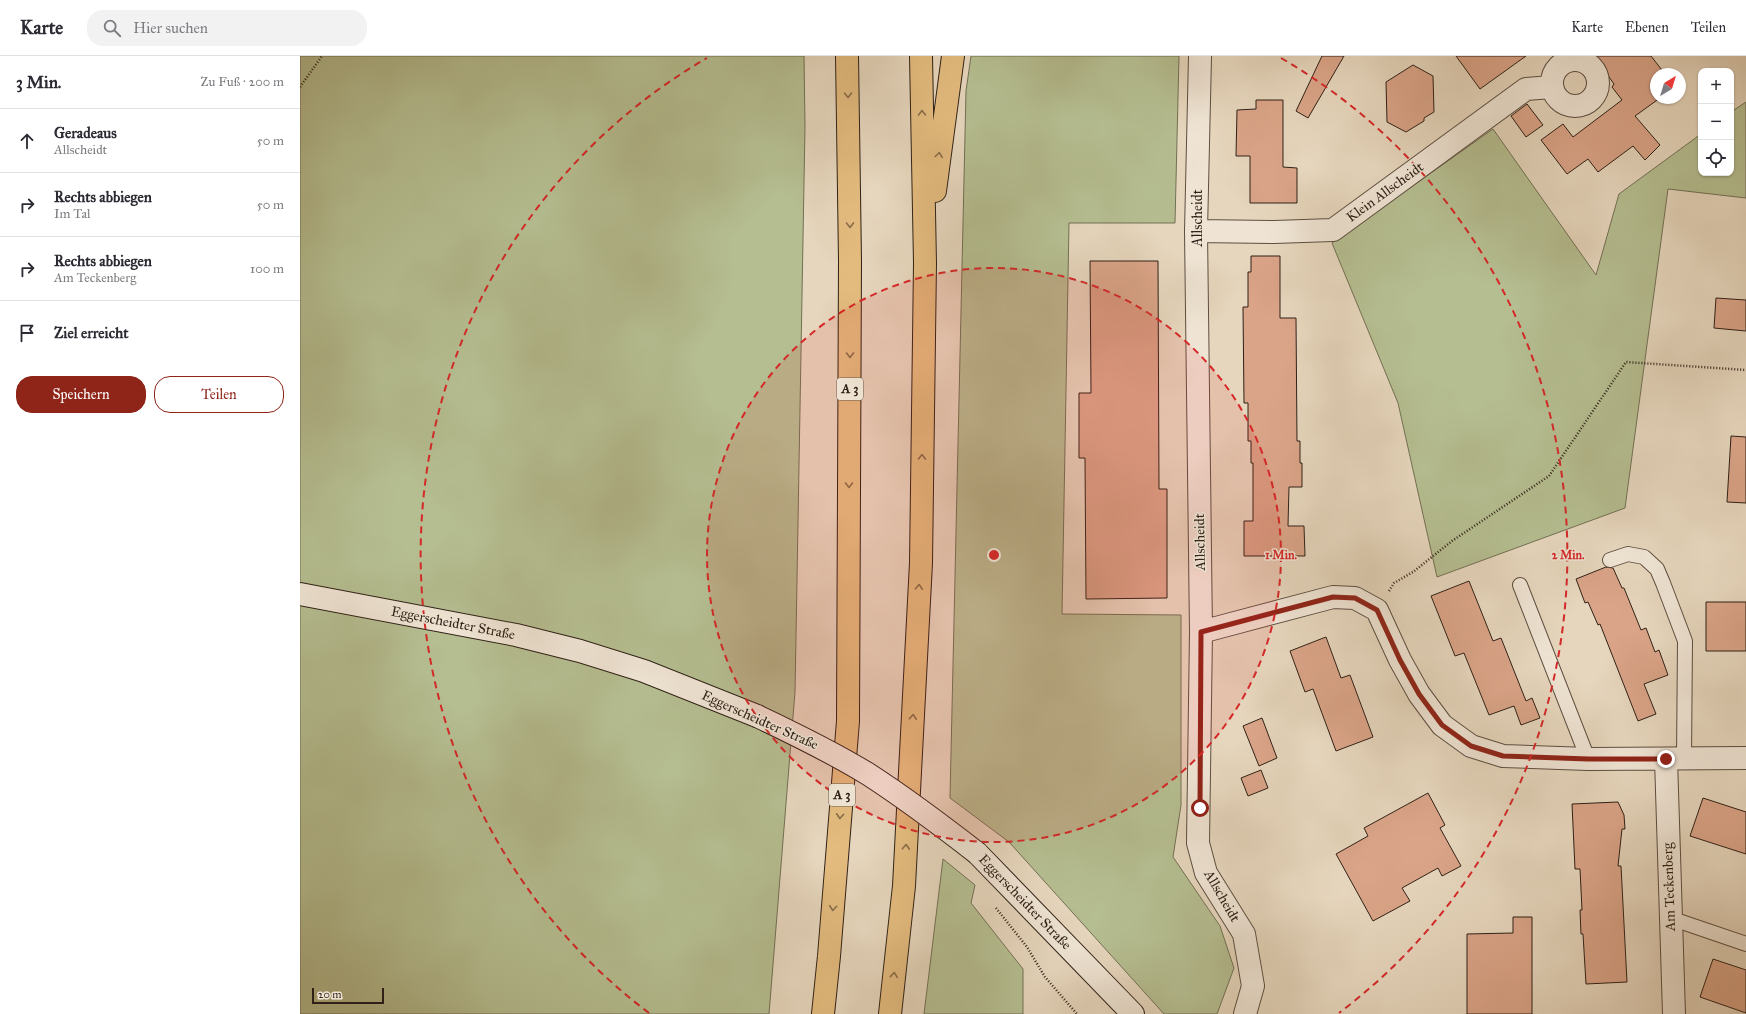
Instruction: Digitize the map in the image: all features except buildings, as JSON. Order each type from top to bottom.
[{"type":"highway","name":"A 3","points":[[823,1014],[848,721],[850,261],[847,56]]},
{"type":"highway","points":[[890,1014],[904,886],[921,563],[925,264],[921,56]]},
{"type":"highway","points":[[925,264],[953,56]]},
{"type":"street","name":"Allscheidt","points":[[1200,56],[1196,231],[1201,632],[1198,843],[1206,873],[1244,934],[1253,986],[1245,1014]]},
{"type":"street","points":[[1583,59],[1592,68],[1598,78],[1597,90],[1590,101],[1582,106],[1572,106],[1561,102],[1554,93],[1552,78],[1560,66],[1572,60],[1583,59]]},
{"type":"street","name":"Klein Allscheidt","points":[[1196,231],[1281,232],[1333,230],[1526,89],[1552,87]]},
{"type":"street","name":"Eggerscheidter Straße","points":[[300,594],[516,635],[580,651],[644,671],[757,716],[817,745],[867,774],[919,808],[977,853],[1133,1014]]},
{"type":"street","points":[[1201,632],[1333,597],[1355,598],[1377,610],[1400,660],[1419,694],[1442,725],[1471,746],[1503,756],[1588,759],[1746,758]]},
{"type":"street","name":"Am Teckenberg","points":[[1674,1014],[1670,918],[1675,759]]},
{"type":"lane","points":[[1610,560],[1628,554],[1644,557],[1657,569],[1685,641],[1675,759]]},
{"type":"lane","points":[[1520,585],[1588,759]]},
{"type":"lane","points":[[1670,918],[1746,944]]},
{"type":"path","points":[[300,87],[322,56]]},
{"type":"path","points":[[1377,610],[1394,583],[1414,572],[1452,541],[1549,476],[1626,362],[1746,370]]},
{"type":"path","points":[[993,905],[1027,947],[1045,977],[1077,1014]]},
{"type":"green space","points":[[300,56],[804,56],[805,126],[795,692],[769,1014],[300,1014]]},
{"type":"green space","points":[[971,56],[1179,56],[1175,223],[1069,223],[1062,614],[1181,615],[1181,805],[1173,857],[1220,926],[1234,968],[1217,1014],[1164,1014],[1009,842],[950,798],[966,91]]},
{"type":"green space","points":[[1746,102],[1746,198],[1668,189],[1625,508],[1437,577],[1398,403],[1332,243],[1493,129],[1596,275],[1619,194],[1698,136],[1698,176],[1734,176],[1734,110]]},
{"type":"green space","points":[[943,859],[975,885],[971,903],[1023,969],[1023,1014],[924,1014]]},
{"type":"route","points":[[1200,808],[1201,632],[1333,597],[1355,598],[1377,610],[1400,660],[1419,694],[1442,725],[1471,746],[1503,756],[1588,759],[1666,759]]}]
